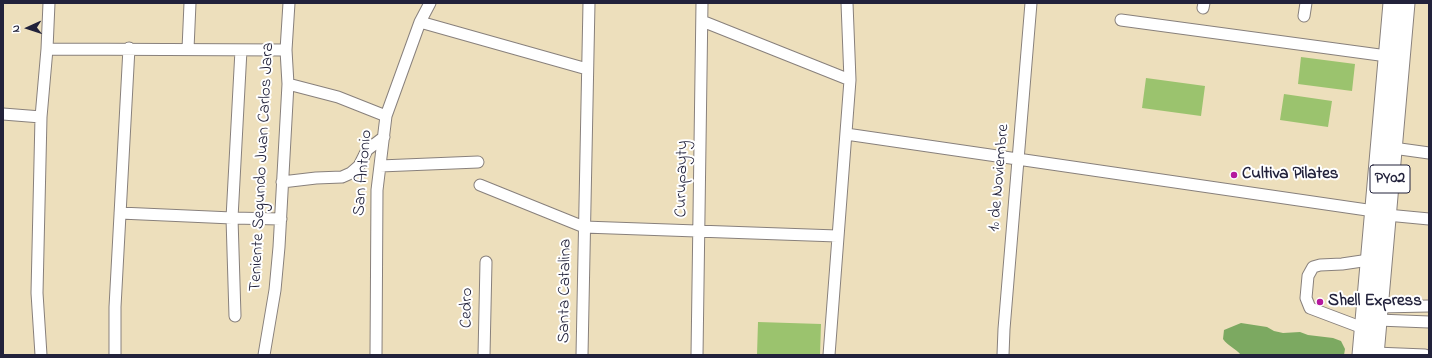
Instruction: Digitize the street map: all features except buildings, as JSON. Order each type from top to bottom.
[{"type":"highway","name":"PY02","points":[[1370,354],[1378,313],[1380,213],[1387,56],[1392,3]]},
{"type":"highway","name":"PY02","points":[[1370,354],[1363,328],[1369,260],[1393,148],[1406,3]]},
{"type":"street","points":[[41,355],[37,293],[41,117],[47,49],[49,3]]},
{"type":"street","points":[[188,49],[190,3]]},
{"type":"street","name":"Teniente Segundo Juan Carlos Jara","points":[[264,355],[275,290],[281,219],[288,84],[286,50],[289,3]]},
{"type":"street","name":"San Antonio","points":[[376,355],[377,190],[386,116],[420,22],[430,3]]},
{"type":"street","name":"Santa Catalina","points":[[582,355],[589,3]]},
{"type":"street","name":"Curupayty","points":[[697,355],[702,3]]},
{"type":"street","points":[[829,355],[850,80],[847,3]]},
{"type":"street","name":"1º de Noviembre","points":[[1004,355],[1004,329],[1031,3]]},
{"type":"street","points":[[1304,16],[1306,3]]},
{"type":"street","points":[[1121,20],[1387,56]]},
{"type":"street","points":[[702,21],[850,80]]},
{"type":"street","points":[[420,22],[587,70]]},
{"type":"street","points":[[47,49],[129,48],[286,50]]},
{"type":"street","points":[[115,355],[115,307],[129,48]]},
{"type":"street","points":[[235,316],[232,218],[241,50]]},
{"type":"street","points":[[288,84],[338,97],[386,116]]},
{"type":"street","points":[[3,114],[41,117]]},
{"type":"street","points":[[846,134],[1429,219]]},
{"type":"street","points":[[282,182],[342,177],[351,174],[358,166],[367,150],[384,137]]},
{"type":"street","points":[[1393,148],[1429,153]]},
{"type":"street","points":[[380,166],[478,162]]},
{"type":"street","points":[[480,185],[584,227],[837,236]]},
{"type":"street","points":[[120,213],[281,219]]},
{"type":"street","points":[[1363,328],[1310,308],[1306,298],[1308,276],[1313,267],[1369,260]]},
{"type":"street","name":"Cedro","points":[[484,355],[486,262]]},
{"type":"street","points":[[1378,313],[1407,306],[1429,305]]},
{"type":"street","points":[[1400,320],[1407,306]]},
{"type":"street","points":[[1378,313],[1400,320],[1429,322]]},
{"type":"street","points":[[1370,354],[1425,355]]},
{"type":"green space","points":[[1301,57],[1355,64],[1352,91],[1298,84]]},
{"type":"green space","points":[[1146,78],[1205,86],[1201,116],[1142,108]]},
{"type":"green space","points":[[1284,94],[1332,101],[1328,127],[1280,120]]},
{"type":"green space","points":[[758,322],[821,324],[820,355],[757,355]]},
{"type":"green space","points":[[1241,323],[1267,327],[1274,331],[1283,333],[1300,332],[1308,335],[1333,338],[1341,341],[1345,349],[1344,355],[1241,355],[1223,339],[1224,330]]},
{"type":"place","name":"Cultiva Pilates","points":[[1234,175]]},
{"type":"place","name":"Shell Express","points":[[1320,302]]}]
